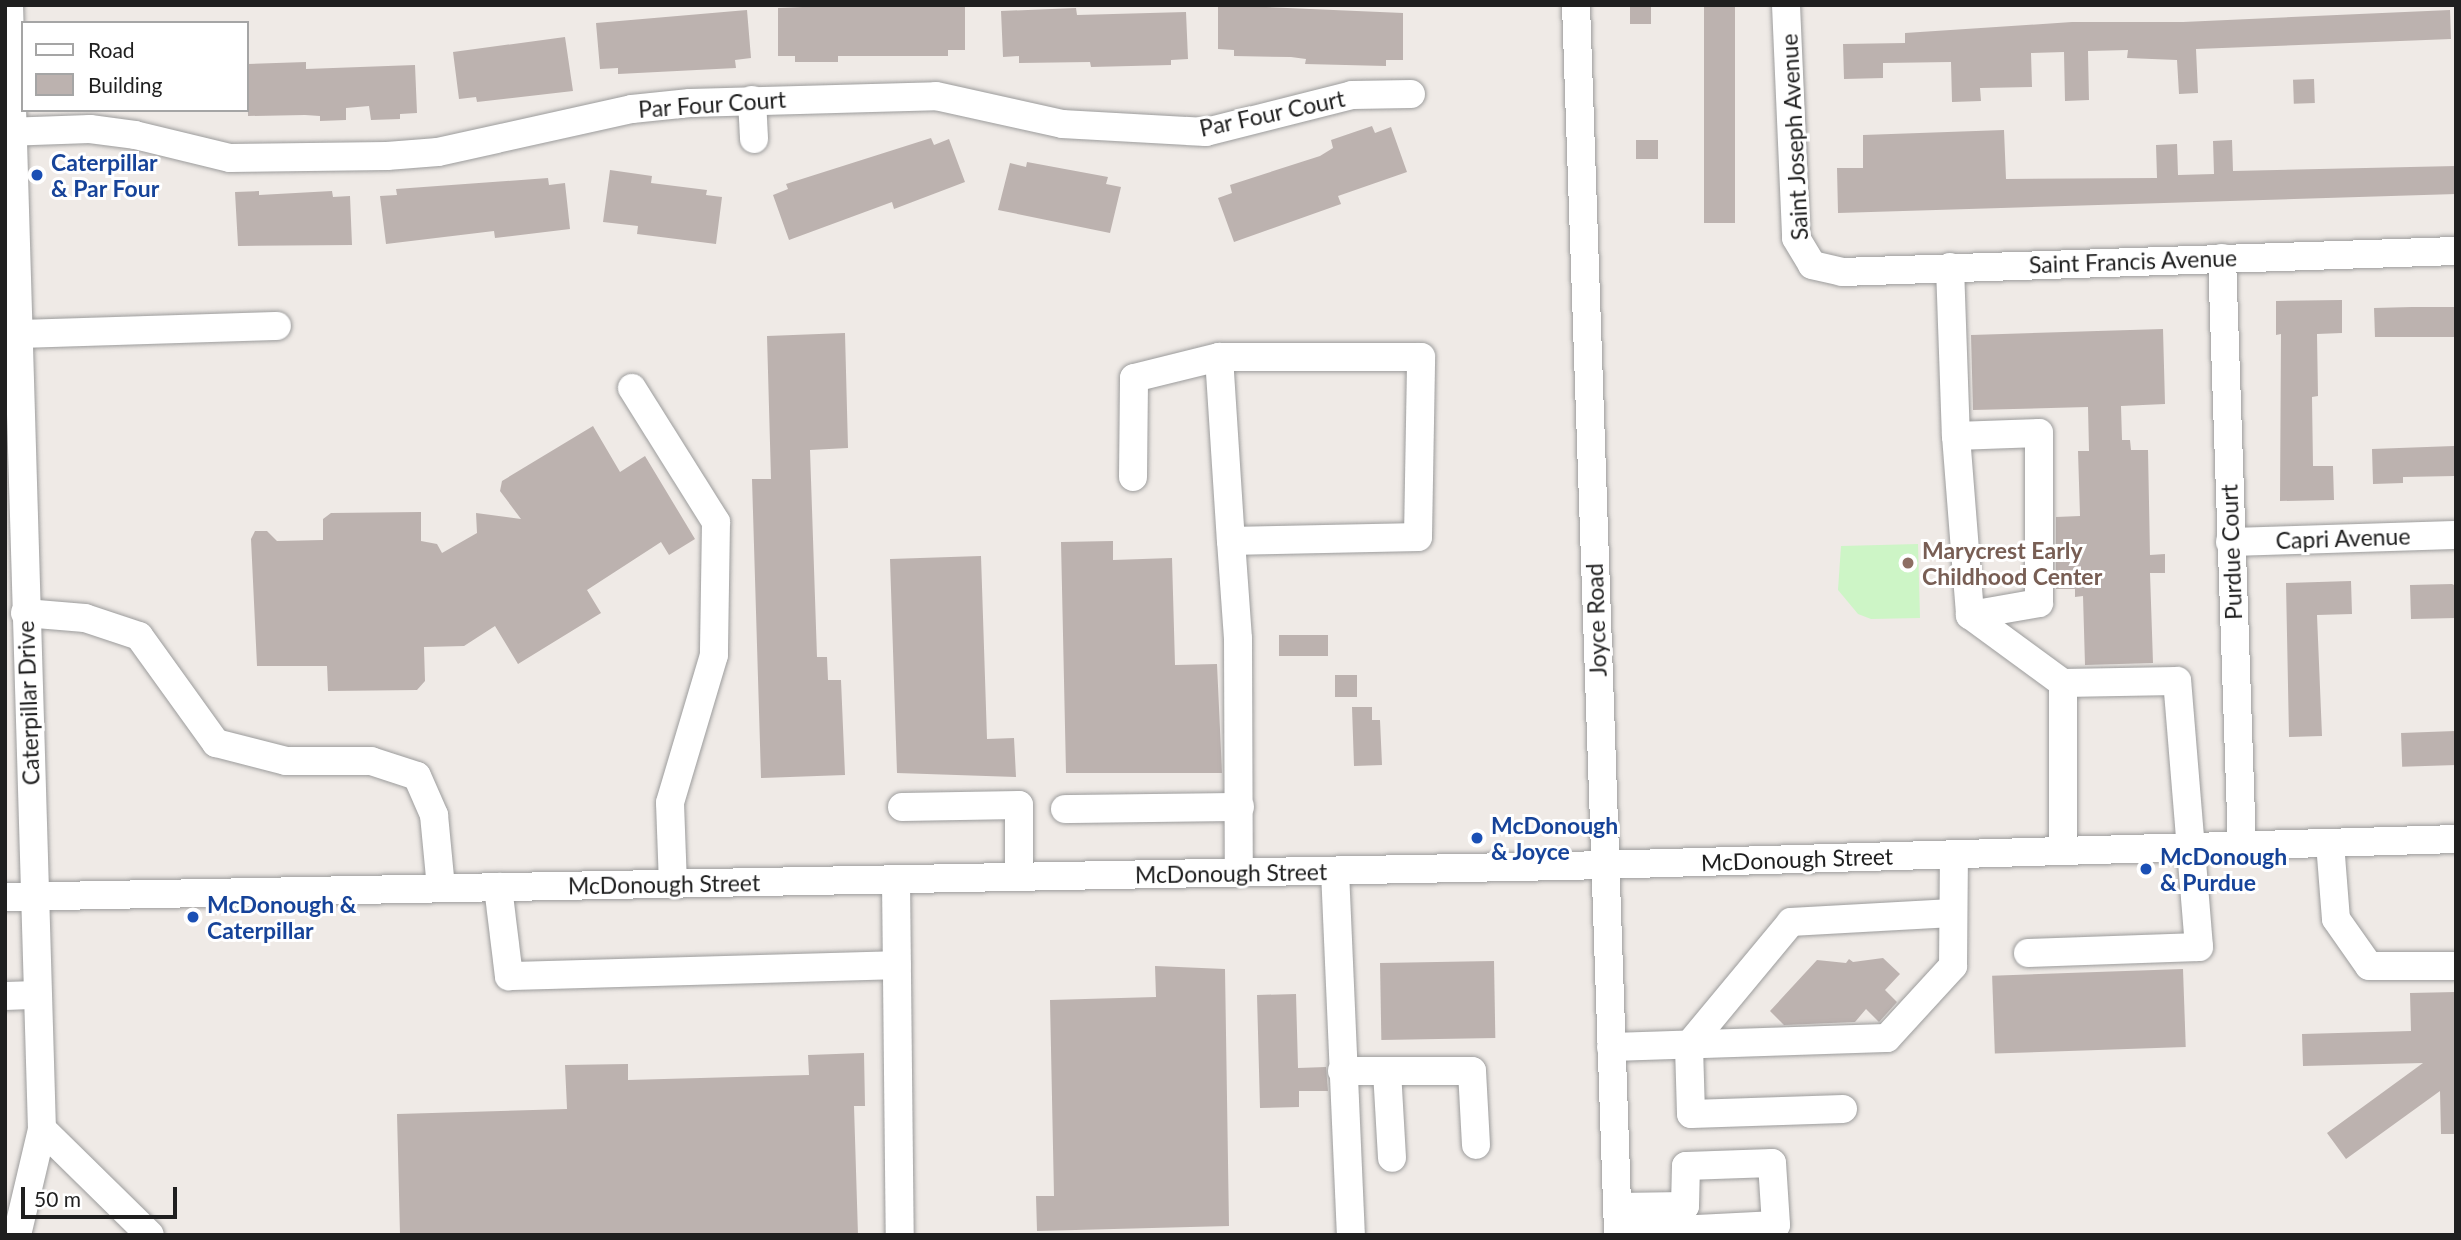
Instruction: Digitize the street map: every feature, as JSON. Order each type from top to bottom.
[{"type":"street","name":"Caterpillar Drive","points":[[9,5],[9,132],[18,334],[42,1129],[18,1235]]},
{"type":"street","name":"Joyce Road","points":[[1576,5],[1618,1225]]},
{"type":"street","name":"Saint Joseph Avenue","points":[[1786,5],[1796,238],[1812,265]]},
{"type":"street","name":"Par Four Court","points":[[9,132],[90,129],[124,133],[230,158],[387,156],[495,141],[632,109],[752,100],[936,96],[1062,124],[1206,132],[1352,95],[1411,94]]},
{"type":"street","points":[[752,100],[754,139]]},
{"type":"street","name":"Saint Francis Avenue","points":[[1812,265],[1842,272],[2456,251]]},
{"type":"street","name":"Purdue Court","points":[[2222,258],[2242,845]]},
{"type":"street","points":[[1950,267],[1956,436],[1970,615],[2063,683],[2177,681],[2189,847],[2195,868],[2199,947],[2028,953]]},
{"type":"street","points":[[18,334],[277,326]]},
{"type":"street","points":[[1219,357],[1238,639],[1239,873]]},
{"type":"street","points":[[1133,477],[1134,378],[1219,357],[1420,357],[1418,537],[1231,541]]},
{"type":"street","points":[[632,388],[716,522],[714,655],[670,803],[673,884]]},
{"type":"street","points":[[1956,436],[2039,433],[2039,603],[1970,615]]},
{"type":"street","name":"Capri Avenue","points":[[2230,542],[2456,535]]},
{"type":"street","points":[[25,613],[85,618],[139,636],[216,743],[286,761],[371,761],[417,776],[434,815],[441,888]]},
{"type":"street","points":[[2063,683],[2063,851]]},
{"type":"street","points":[[902,807],[1019,805],[1019,877]]},
{"type":"street","points":[[1065,809],[1240,807]]},
{"type":"street","name":"McDonough Street","points":[[5,897],[1605,865],[2456,839]]},
{"type":"street","points":[[2330,843],[2336,919],[2370,966],[2456,966]]},
{"type":"street","points":[[1611,1048],[1887,1038],[1953,966],[1954,854]]},
{"type":"street","points":[[1335,871],[1351,1235]]},
{"type":"street","points":[[896,880],[900,1235]]},
{"type":"street","points":[[498,887],[509,976],[897,965]]},
{"type":"street","points":[[1843,1109],[1691,1114],[1689,1045],[1791,922],[1952,913]]},
{"type":"street","points":[[5,996],[37,995]]},
{"type":"street","points":[[1342,1071],[1472,1071],[1476,1145]]},
{"type":"street","points":[[1387,1071],[1392,1158]]},
{"type":"street","points":[[42,1129],[150,1235]]},
{"type":"street","points":[[1618,1225],[1686,1218]]},
{"type":"green space","points":[[1918,544],[1920,618],[1871,619],[1858,614],[1838,590],[1841,546]]},
{"type":"building","points":[[965,5],[965,50],[948,50],[948,56],[838,56],[838,62],[795,62],[795,56],[778,56],[778,8]]},
{"type":"building","points":[[1218,5],[1403,13],[1403,60],[1386,60],[1386,66],[1305,64],[1306,59],[1291,57],[1234,56],[1234,50],[1218,49]]},
{"type":"building","points":[[1630,5],[1651,5],[1651,24],[1630,24]]},
{"type":"building","points":[[1704,5],[1735,5],[1735,223],[1704,223]]},
{"type":"building","points":[[1076,8],[1077,15],[1186,12],[1188,59],[1171,60],[1171,65],[1091,67],[1090,62],[1019,63],[1019,56],[1003,57],[1001,11]]},
{"type":"building","points":[[747,10],[751,58],[735,60],[736,68],[618,74],[618,68],[600,69],[596,23]]},
{"type":"building","points":[[2450,10],[2451,39],[2196,49],[2198,93],[2179,94],[2177,60],[2127,58],[2128,50],[2088,51],[2089,100],[2065,101],[2064,52],[2031,53],[2032,87],[1980,88],[1981,101],[1952,102],[1951,62],[1883,63],[1883,78],[1844,79],[1843,44],[1905,43],[1905,33],[2072,22],[2183,22]]},
{"type":"building","points":[[565,37],[573,91],[477,102],[476,97],[459,99],[453,52]]},
{"type":"building","points":[[306,62],[306,69],[415,65],[417,113],[400,114],[400,119],[371,120],[369,106],[346,108],[346,120],[320,121],[320,116],[305,115],[248,116],[248,64]]},
{"type":"building","points":[[2314,79],[2315,103],[2294,104],[2293,80]]},
{"type":"building","points":[[1372,126],[1375,133],[1391,127],[1407,172],[1338,196],[1341,204],[1234,242],[1218,198],[1232,193],[1230,185],[1320,156],[1333,148],[1331,140]]},
{"type":"building","points":[[2004,130],[2006,179],[2157,178],[2156,145],[2177,144],[2178,175],[2214,174],[2213,141],[2232,140],[2233,171],[2456,166],[2456,194],[1838,213],[1837,168],[1863,168],[1863,135]]},
{"type":"building","points":[[931,138],[934,145],[949,139],[965,182],[894,209],[892,202],[789,240],[773,195],[788,189],[786,184]]},
{"type":"building","points":[[1636,140],[1658,140],[1658,159],[1636,159]]},
{"type":"building","points":[[1027,162],[1108,177],[1106,184],[1121,187],[1110,233],[998,210],[1010,163],[1026,167]]},
{"type":"building","points":[[610,170],[652,176],[651,183],[707,190],[706,195],[722,197],[716,244],[637,234],[638,226],[603,222]]},
{"type":"building","points":[[548,178],[549,185],[565,183],[570,229],[495,238],[494,231],[386,244],[380,196],[397,195],[396,189]]},
{"type":"building","points":[[259,191],[259,195],[332,191],[333,197],[350,196],[352,245],[238,246],[235,192]]},
{"type":"building","points":[[2342,300],[2342,333],[2317,334],[2318,396],[2312,397],[2313,466],[2333,466],[2334,500],[2280,501],[2281,334],[2276,335],[2276,301]]},
{"type":"building","points":[[2456,307],[2456,337],[2375,337],[2374,308]]},
{"type":"building","points":[[2163,329],[2165,404],[2121,406],[2122,440],[2130,440],[2131,450],[2148,450],[2150,555],[2165,554],[2165,573],[2150,573],[2153,663],[2085,665],[2083,596],[2075,597],[2075,589],[2056,589],[2056,517],[2080,516],[2078,451],[2089,451],[2088,407],[1973,410],[1971,335]]},
{"type":"building","points":[[845,333],[848,448],[810,450],[817,657],[827,657],[828,680],[841,680],[845,775],[761,778],[752,479],[771,479],[767,336]]},
{"type":"building","points":[[593,426],[620,472],[645,456],[695,539],[669,555],[661,542],[587,590],[601,613],[518,664],[495,626],[464,646],[424,647],[425,681],[417,690],[328,691],[327,666],[257,666],[251,539],[255,531],[267,531],[277,541],[323,540],[323,519],[331,513],[421,512],[421,541],[437,544],[442,553],[477,533],[476,513],[521,519],[500,491],[502,481]]},
{"type":"building","points":[[2454,446],[2455,476],[2403,477],[2403,483],[2373,484],[2372,449]]},
{"type":"building","points":[[1113,541],[1113,560],[1172,558],[1175,665],[1217,664],[1222,773],[1066,773],[1061,542]]},
{"type":"building","points":[[981,556],[987,739],[1014,738],[1016,777],[897,773],[890,559]]},
{"type":"building","points":[[2351,581],[2352,614],[2317,615],[2322,736],[2289,737],[2286,583]]},
{"type":"building","points":[[2410,585],[2456,586],[2456,618],[2411,619]]},
{"type":"building","points":[[1279,635],[1328,635],[1328,656],[1279,656]]},
{"type":"building","points":[[1335,675],[1357,675],[1357,697],[1335,697]]},
{"type":"building","points":[[1352,707],[1372,707],[1372,720],[1380,720],[1382,765],[1354,766]]},
{"type":"building","points":[[2455,731],[2456,765],[2402,767],[2401,733]]},
{"type":"building","points":[[1883,958],[1900,974],[1885,990],[1897,1002],[1879,1022],[1866,1009],[1855,1022],[1784,1025],[1770,1011],[1817,960],[1846,963],[1849,959],[1853,962]]},
{"type":"building","points":[[1494,961],[1495,1038],[1381,1040],[1380,963]]},
{"type":"building","points":[[1155,966],[1225,969],[1229,1226],[1037,1231],[1036,1196],[1054,1196],[1050,1000],[1156,997]]},
{"type":"building","points":[[2183,969],[2186,1047],[1995,1054],[1992,976]]},
{"type":"building","points":[[2456,992],[2456,1134],[2441,1134],[2440,1091],[2346,1159],[2327,1133],[2423,1063],[2303,1066],[2302,1034],[2411,1031],[2410,993]]},
{"type":"building","points":[[1296,994],[1298,1068],[1326,1067],[1328,1091],[1299,1091],[1299,1107],[1260,1108],[1257,995]]},
{"type":"building","points":[[864,1053],[865,1106],[854,1106],[858,1235],[400,1235],[397,1114],[567,1109],[565,1065],[628,1064],[628,1080],[809,1075],[808,1055]]},
{"type":"place","name":"Caterpillar & Par Four","points":[[37,175]]},
{"type":"place","name":"Marycrest Early Childhood Center","points":[[1908,563]]},
{"type":"place","name":"McDonough & Joyce","points":[[1477,838]]},
{"type":"place","name":"McDonough & Purdue","points":[[2146,869]]},
{"type":"place","name":"McDonough & Caterpillar","points":[[193,917]]}]
